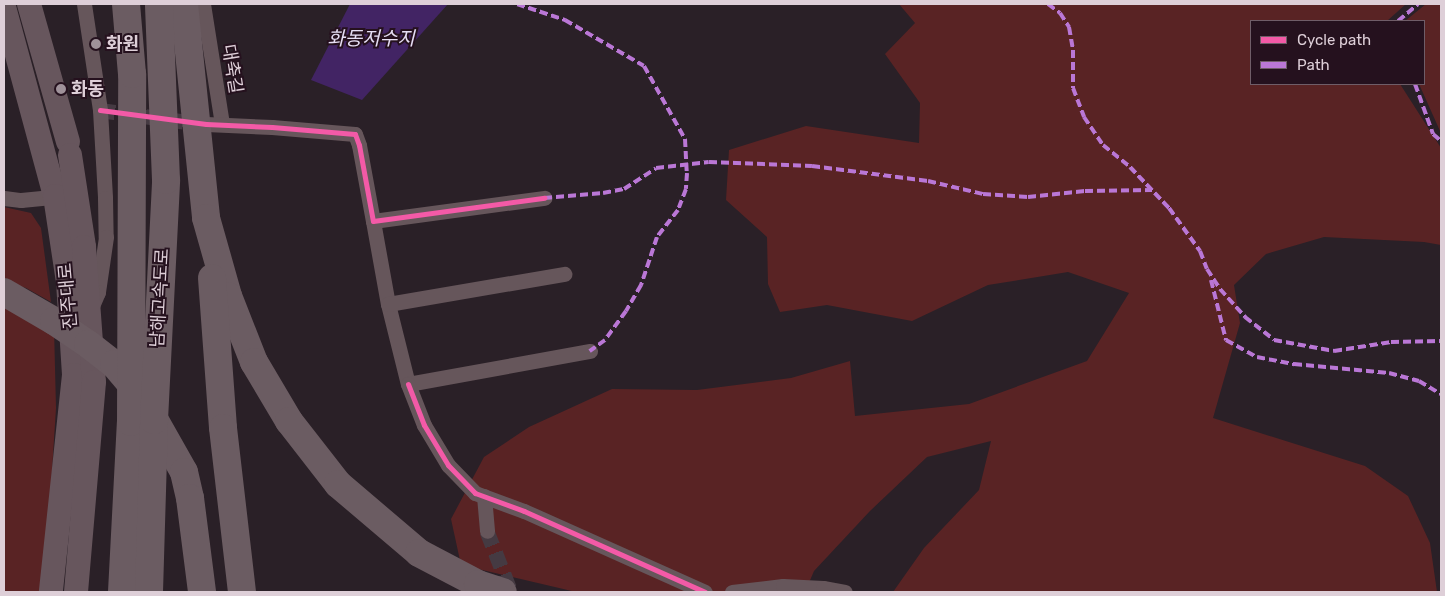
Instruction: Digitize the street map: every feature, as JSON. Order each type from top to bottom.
[{"type":"highway","name":"남해고속도로","points":[[122,592],[132,382],[132,74],[126,4]]},
{"type":"highway","name":"남해고속도로","points":[[149,592],[154,420],[166,180],[158,4]]},
{"type":"highway","points":[[184,4],[199,122],[223,428],[242,592]]},
{"type":"highway","points":[[206,218],[228,296],[254,362],[288,421],[312,454],[338,484],[419,553],[478,584],[503,592]]},
{"type":"highway","points":[[4,292],[54,321],[114,364],[141,396],[184,472],[190,498],[202,592]]},
{"type":"main road","name":"진주대로","points":[[29,4],[69,148],[66,196],[68,282],[74,375],[51,592]]},
{"type":"main road","name":"진주대로","points":[[4,6],[84,247],[94,382],[76,592]]},
{"type":"street","points":[[84,4],[100,110],[105,198],[104,246],[98,292],[90,310]]},
{"type":"street","name":"대축길","points":[[203,4],[222,124]]},
{"type":"street","points":[[199,122],[355,134],[360,145],[388,304],[408,384],[424,425],[448,465],[475,493],[524,511],[705,592]]},
{"type":"street","points":[[4,198],[21,200],[66,196]]},
{"type":"street","points":[[373,221],[544,198]]},
{"type":"street","points":[[388,304],[564,274]]},
{"type":"street","points":[[408,384],[590,351]]},
{"type":"street","points":[[484,496],[487,530]]},
{"type":"street","points":[[732,592],[783,586],[823,588],[845,592]]},
{"type":"shaded area","points":[[899,4],[1406,4],[1388,20],[1250,20],[1250,85],[1401,85],[1441,148],[1441,245],[1424,242],[1324,237],[1266,254],[1234,285],[1240,323],[1213,418],[1365,466],[1408,496],[1430,543],[1437,592],[893,592],[924,548],[979,490],[991,441],[927,457],[870,511],[814,571],[805,592],[576,592],[461,565],[451,519],[484,457],[529,427],[612,389],[697,390],[791,378],[850,361],[855,416],[969,404],[1087,361],[1129,293],[1068,272],[988,285],[912,321],[827,305],[780,312],[768,284],[767,237],[726,200],[729,150],[806,126],[919,143],[920,103],[885,54],[915,23]]},
{"type":"shaded area","points":[[1426,4],[1441,4],[1440,131],[1419,85],[1425,85],[1425,20],[1406,20]]},
{"type":"shaded area","points":[[4,207],[31,213],[41,228],[51,302],[26,288],[4,281]]},
{"type":"shaded area","points":[[4,299],[54,328],[56,408],[47,549],[42,592],[4,592]]},
{"type":"water","name":"화동저수지","points":[[350,4],[448,4],[362,100],[311,80]]},
{"type":"tunnel","points":[[100,110],[202,124]]},
{"type":"tunnel","points":[[487,531],[511,592]]},
{"type":"marked path","points":[[517,4],[565,20],[644,66],[685,139],[686,189],[678,210],[657,237],[641,285],[626,311],[605,340],[590,351]]},
{"type":"marked path","points":[[1048,4],[1060,13],[1069,27],[1073,50],[1073,88],[1084,117],[1103,145],[1130,167],[1169,208],[1200,251],[1207,269],[1220,289],[1245,317],[1274,340],[1334,351],[1391,342],[1441,341]]},
{"type":"marked path","points":[[1399,20],[1418,4]]},
{"type":"marked path","points":[[1415,85],[1433,134],[1441,141]]},
{"type":"marked path","points":[[544,198],[603,193],[624,189],[656,168],[709,162],[812,166],[928,181],[983,194],[1028,197],[1085,191],[1152,190]]},
{"type":"marked path","points":[[1211,280],[1226,340],[1257,357],[1294,364],[1389,373],[1419,381],[1441,394]]},
{"type":"cycle path","points":[[100,110],[206,124],[355,134],[359,145],[373,221],[544,198]]},
{"type":"cycle path","points":[[408,384],[424,425],[448,465],[475,493],[524,511],[705,592]]},
{"type":"place","name":"화원","points":[[96,44]]},
{"type":"place","name":"화동","points":[[61,89]]}]
